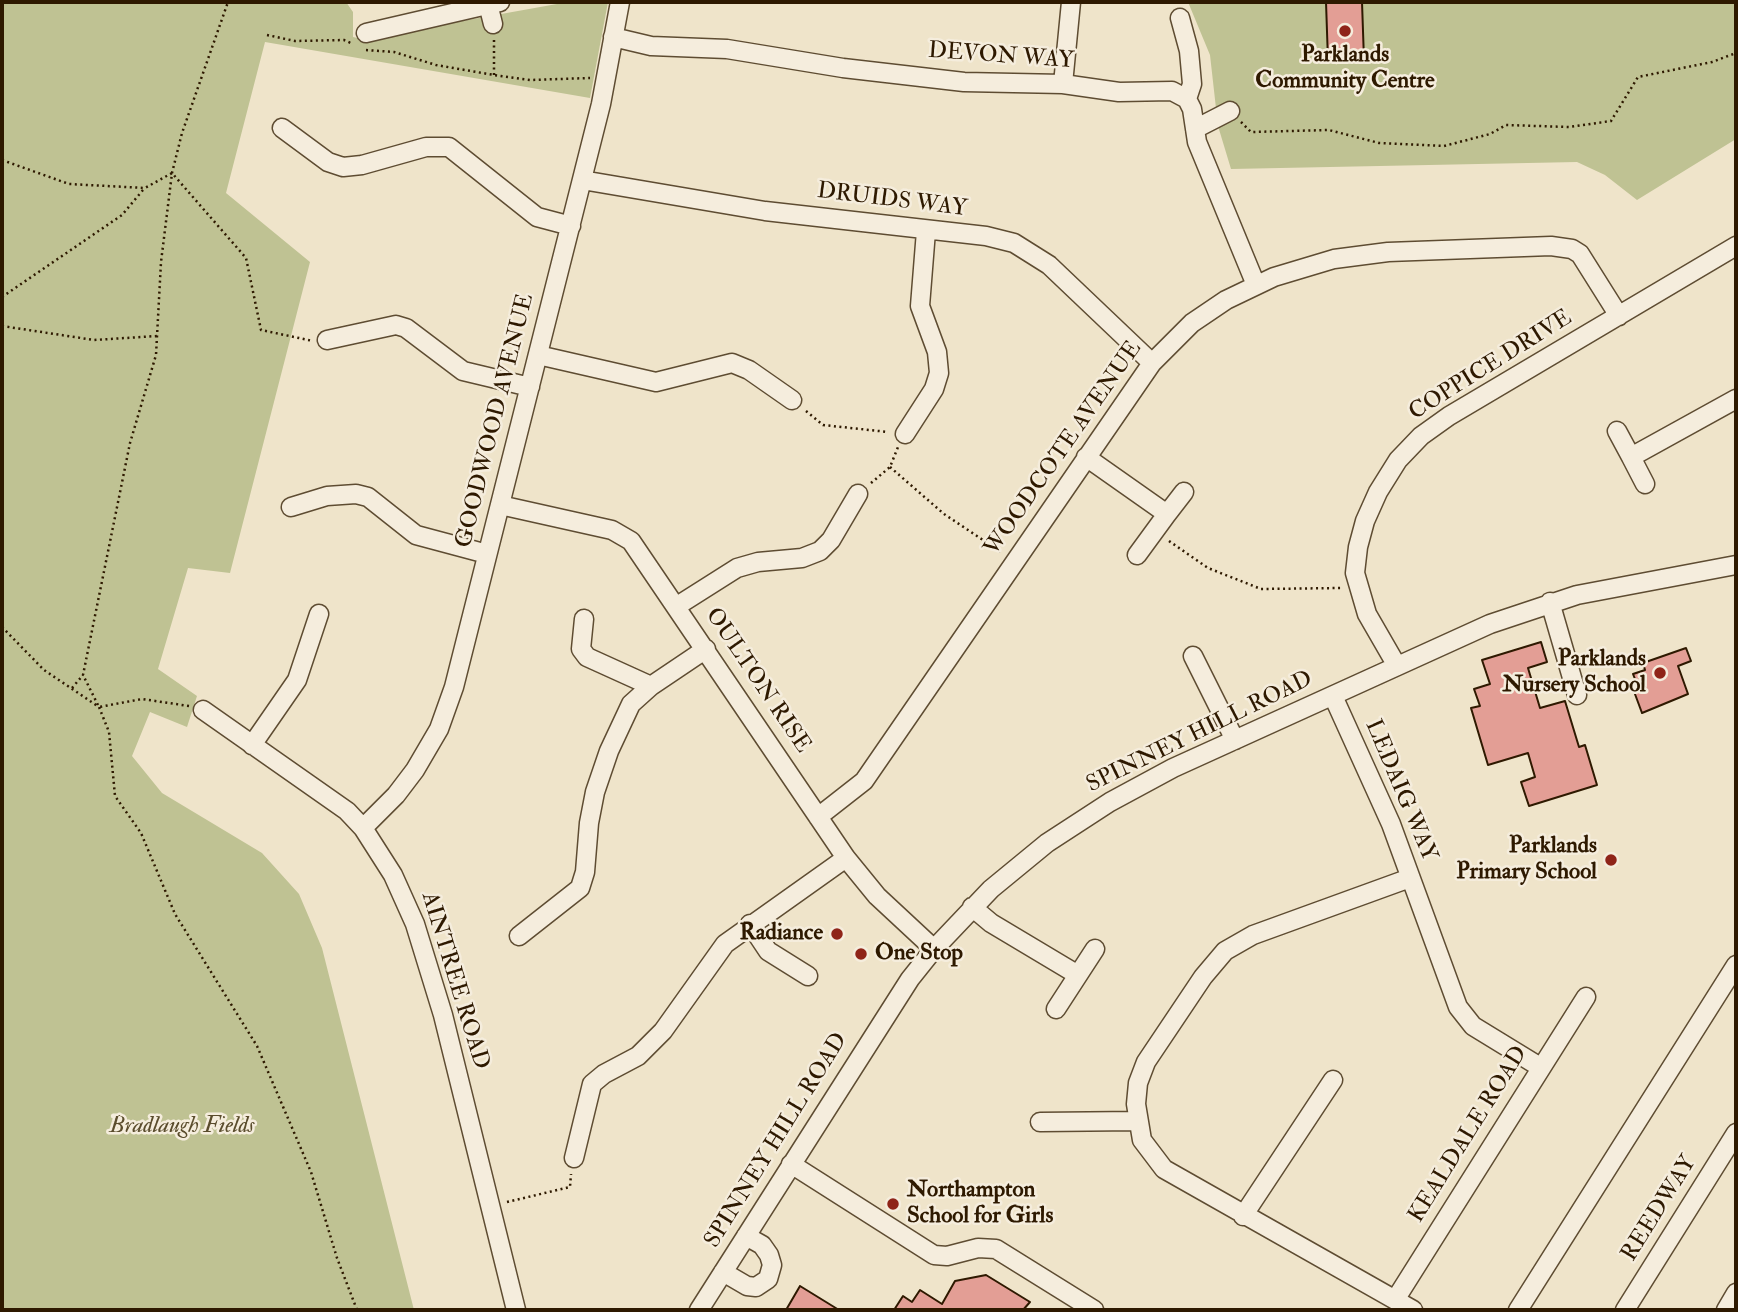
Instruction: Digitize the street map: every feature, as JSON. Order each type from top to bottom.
[{"type":"street","name":"GOODWOOD AVENUE","points":[[363,828],[396,795],[439,729],[454,687],[582,180],[620,2]]},
{"type":"street","points":[[1063,84],[1071,2]]},
{"type":"street","points":[[366,33],[494,3],[493,24]]},
{"type":"street","points":[[1180,18],[1189,51],[1192,84],[1187,99],[1192,110],[1197,142],[1256,285]]},
{"type":"street","name":"DEVON WAY","points":[[613,37],[651,46],[727,48],[843,68],[950,80],[1063,84],[1119,92],[1172,91],[1187,99]]},
{"type":"street","points":[[1195,129],[1230,111]]},
{"type":"street","points":[[282,128],[328,162],[343,167],[362,165],[426,147],[449,147],[537,217],[570,226]]},
{"type":"street","name":"DRUIDS WAY","points":[[582,180],[705,202],[926,231],[986,236],[1027,248],[1049,265],[1152,363]]},
{"type":"street","points":[[905,434],[933,389],[939,373],[937,352],[920,306],[926,231]]},
{"type":"street","name":"COPPICE DRIVE","points":[[1396,666],[1367,614],[1357,588],[1356,559],[1365,521],[1388,474],[1410,447],[1449,416],[1736,246]]},
{"type":"street","name":"WOODCOTE AVENUE","points":[[818,817],[864,781],[1152,363],[1208,312],[1256,285],[1305,266],[1355,256],[1414,251],[1564,247],[1572,249],[1587,263],[1619,316]]},
{"type":"street","points":[[327,340],[378,327],[406,328],[463,371],[530,387]]},
{"type":"street","points":[[538,355],[656,382],[676,380],[713,366],[732,363],[749,370],[792,400]]},
{"type":"street","points":[[1631,457],[1736,398]]},
{"type":"street","points":[[1617,431],[1645,484]]},
{"type":"street","points":[[1086,457],[1167,514]]},
{"type":"street","points":[[1137,555],[1184,492]]},
{"type":"street","points":[[291,507],[327,496],[356,494],[368,497],[416,535],[487,554]]},
{"type":"street","points":[[677,606],[737,568],[820,551],[831,540],[858,494]]},
{"type":"street","name":"OULTON RISE","points":[[500,505],[612,530],[631,541],[846,858],[877,897],[934,949]]},
{"type":"street","name":"SPINNEY HILL ROAD","points":[[699,1310],[883,1018],[934,949],[1016,866],[1078,821],[1138,786],[1490,624],[1550,602],[1736,565]]},
{"type":"street","points":[[1550,602],[1577,695]]},
{"type":"street","points":[[252,745],[297,680],[319,614]]},
{"type":"street","points":[[583,619],[581,649],[587,657],[651,685]]},
{"type":"street","points":[[519,936],[580,888],[585,872],[591,807],[603,765],[627,711],[651,685],[706,649]]},
{"type":"street","points":[[1193,656],[1235,740]]},
{"type":"street","name":"LEDAIG WAY","points":[[1333,696],[1382,802],[1462,1015],[1473,1026],[1540,1066]]},
{"type":"street","name":"AINTREE ROAD","points":[[203,710],[338,804],[363,828],[393,875],[421,943],[443,1015],[516,1310]]},
{"type":"street","points":[[574,1158],[592,1084],[604,1074],[638,1056],[671,1021],[714,955],[750,923],[846,858]]},
{"type":"street","points":[[1410,878],[1253,935],[1225,951],[1203,976],[1146,1062],[1137,1093],[1137,1121],[1147,1151],[1164,1169],[1413,1310]]},
{"type":"street","points":[[972,908],[991,923],[1078,975]]},
{"type":"street","points":[[750,923],[768,951],[808,976]]},
{"type":"street","points":[[1056,1009],[1095,949]]},
{"type":"street","points":[[1518,1310],[1736,965]]},
{"type":"street","name":"KEALDALE ROAD","points":[[1395,1300],[1540,1066],[1586,997]]},
{"type":"street","points":[[1243,1216],[1333,1080]]},
{"type":"street","points":[[1040,1122],[1137,1121]]},
{"type":"street","name":"REEDWAY","points":[[1625,1310],[1736,1133]]},
{"type":"street","points":[[791,1164],[933,1255],[947,1256],[978,1248],[996,1250],[1094,1310]]},
{"type":"street","points":[[723,1272],[747,1286],[756,1287],[768,1279],[772,1265],[769,1255],[762,1245],[746,1236]]},
{"type":"street","points":[[1726,1310],[1736,1293]]},
{"type":"path","points":[[72,688],[83,675],[130,443],[156,355],[161,262],[172,173],[181,133],[228,2]]},
{"type":"path","points":[[493,24],[494,75]]},
{"type":"path","points":[[267,35],[295,41],[344,40],[370,52],[394,52],[436,65],[530,80],[585,78],[605,81]]},
{"type":"path","points":[[1230,111],[1251,132],[1329,130],[1379,144],[1444,146],[1490,134],[1506,125],[1569,127],[1611,121],[1638,77],[1712,62],[1736,53]]},
{"type":"path","points":[[2,160],[69,184],[145,188]]},
{"type":"path","points":[[2,296],[122,215],[145,188],[172,173]]},
{"type":"path","points":[[172,173],[246,258],[261,330],[302,341],[327,340]]},
{"type":"path","points":[[2,326],[94,340],[157,336]]},
{"type":"path","points":[[792,400],[823,425],[905,434],[890,467],[858,494]]},
{"type":"path","points":[[890,467],[944,514],[1015,561]]},
{"type":"path","points":[[1154,531],[1208,568],[1261,589],[1357,588]]},
{"type":"path","points":[[2,627],[44,670],[99,707],[142,699],[180,703],[203,710]]},
{"type":"path","points":[[83,675],[109,732],[116,796],[141,833],[175,914],[257,1046],[312,1172],[337,1258],[357,1310]]},
{"type":"path","points":[[490,1206],[570,1187],[574,1158]]},
{"type":"green space","name":"Bradlaugh Fields","points":[[2,2],[346,2],[353,12],[353,37],[362,39],[568,2],[608,2],[590,98],[265,42],[226,193],[310,262],[230,573],[188,568],[158,669],[197,696],[187,727],[150,712],[132,756],[162,793],[262,853],[299,894],[322,948],[414,1310],[2,1310]]},
{"type":"green space","points":[[1188,2],[1736,2],[1736,139],[1637,200],[1605,175],[1577,162],[1231,169],[1218,126],[1210,55]]},
{"type":"building","name":"Parklands Community Centre","points":[[1326,2],[1362,2],[1364,60],[1328,61]]},
{"type":"building","name":"Parklands Primary School","points":[[1541,642],[1547,662],[1528,668],[1540,708],[1565,701],[1579,747],[1585,745],[1597,785],[1529,806],[1521,782],[1535,777],[1528,753],[1488,765],[1471,708],[1480,706],[1474,689],[1490,684],[1482,660]]},
{"type":"building","points":[[1686,648],[1691,661],[1678,666],[1688,694],[1642,713],[1632,686],[1637,684],[1633,674],[1645,670],[1643,663]]},
{"type":"building","points":[[986,1275],[1030,1302],[1023,1310],[894,1310],[903,1296],[912,1302],[920,1290],[942,1304],[955,1281]]},
{"type":"building","points":[[800,1286],[839,1310],[786,1310]]},
{"type":"place","name":"Parklands Community Centre","points":[[1345,31]]},
{"type":"place","name":"Parklands Nursery School","points":[[1660,673]]},
{"type":"place","name":"Parklands Primary School","points":[[1611,860]]},
{"type":"place","name":"Radiance","points":[[837,934]]},
{"type":"place","name":"One Stop","points":[[861,954]]},
{"type":"place","name":"Northampton School for Girls","points":[[893,1204]]}]
